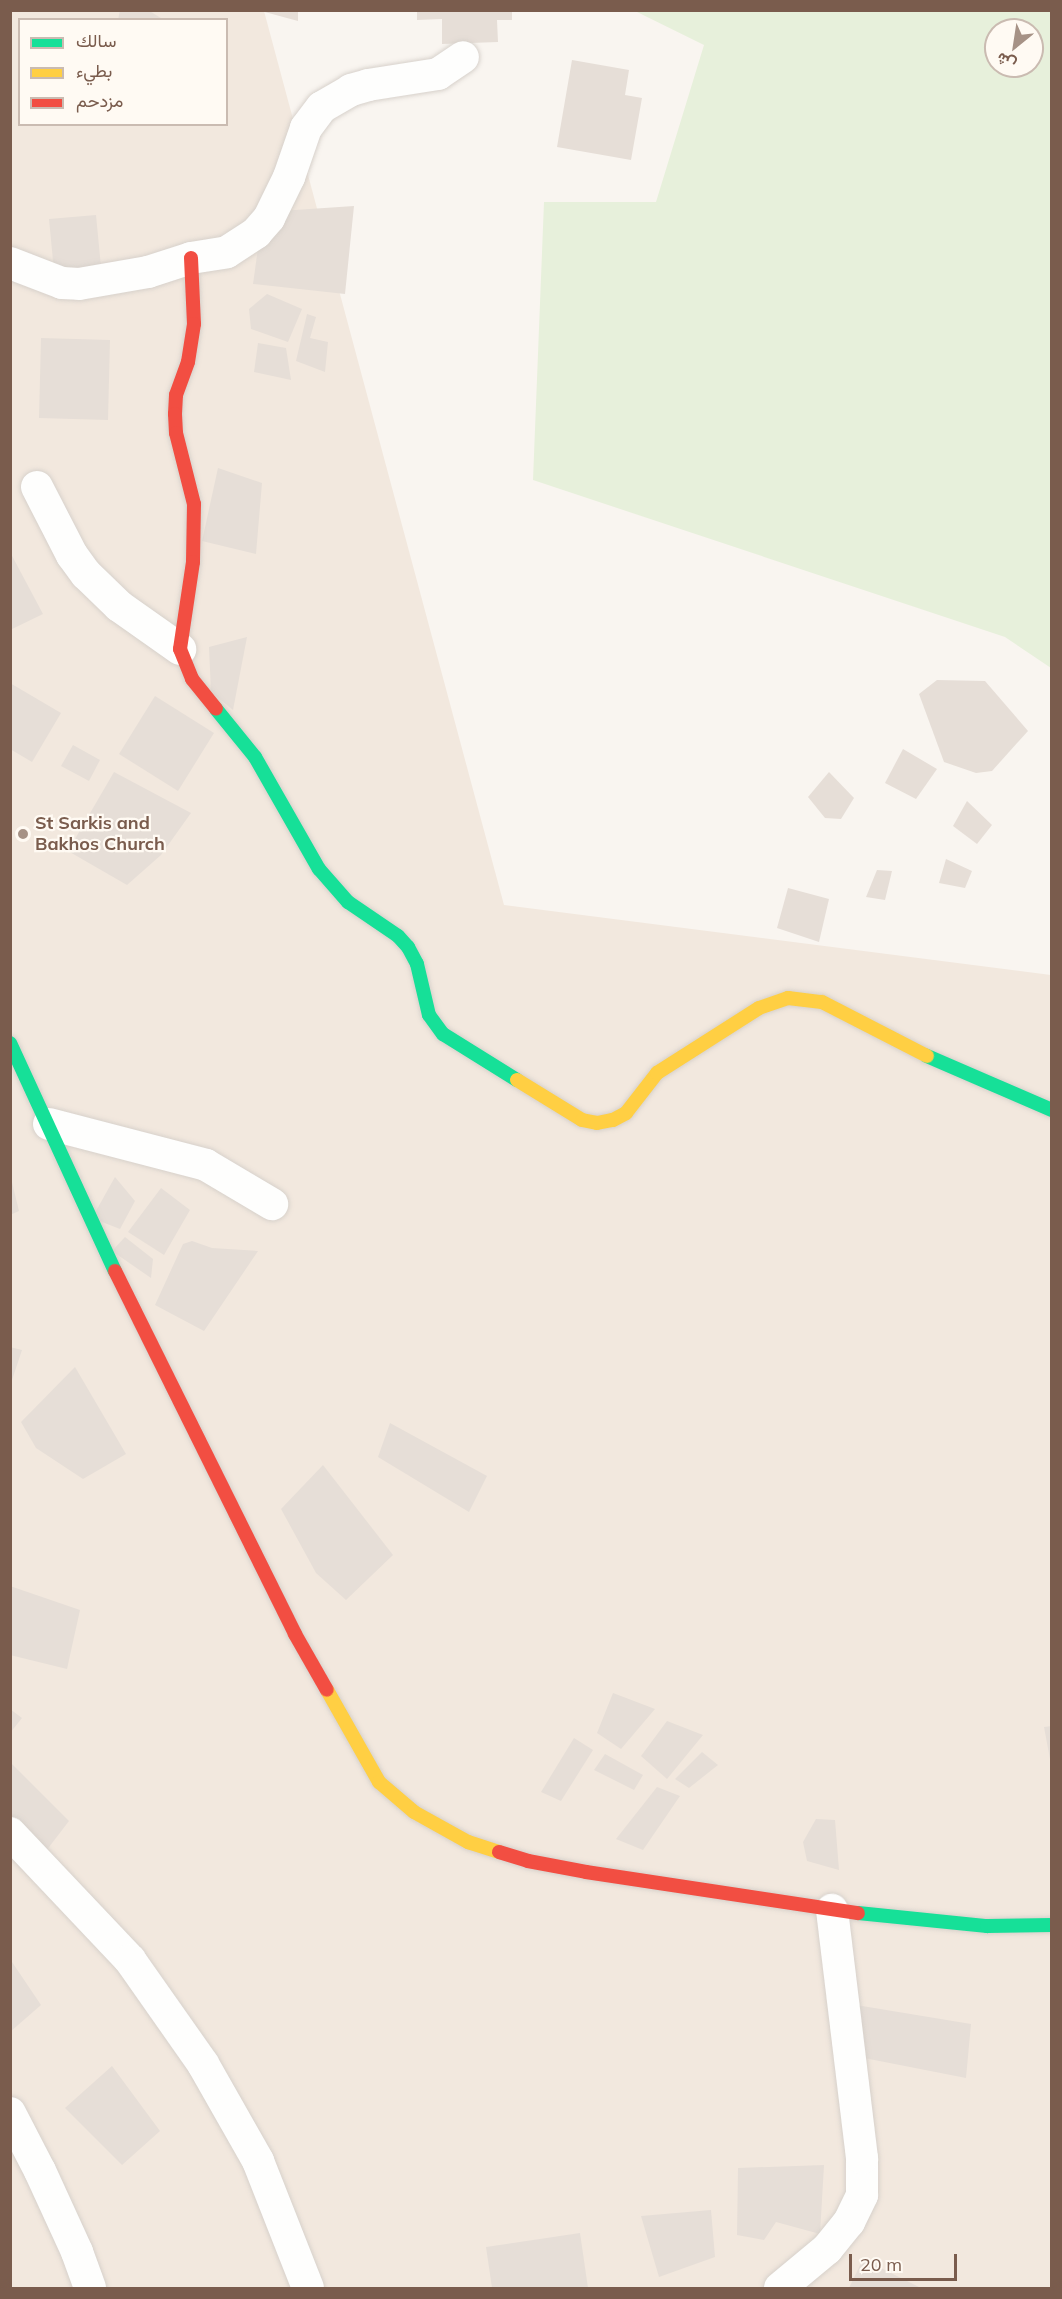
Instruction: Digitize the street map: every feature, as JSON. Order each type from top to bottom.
[{"type":"street","points":[[10,262],[62,283],[79,284],[148,272],[191,258],[227,252],[256,233],[269,219],[289,177],[306,128],[322,107],[359,87],[438,74],[463,57]]},
{"type":"street","points":[[191,258],[194,324],[188,362],[176,395],[175,414],[176,433],[194,514],[193,562],[180,649],[192,679],[255,758],[319,869],[348,902],[398,936],[408,947],[417,964],[425,1004],[435,1025],[443,1034],[582,1120],[597,1123],[613,1120],[626,1113],[657,1073],[759,1008],[788,998],[803,998],[822,1002],[931,1058],[1052,1110]]},
{"type":"street","points":[[37,487],[72,555],[86,574],[119,606],[180,649]]},
{"type":"street","points":[[15,1057],[49,1124],[132,1307],[295,1634],[379,1782],[414,1812],[468,1842],[528,1861],[744,1899],[832,1910],[987,1926],[1052,1925]]},
{"type":"street","points":[[49,1124],[206,1165],[272,1204]]},
{"type":"street","points":[[10,1833],[130,1960],[203,2064],[258,2161],[308,2289]]},
{"type":"street","points":[[780,2289],[827,2249],[849,2222],[862,2195],[862,2158],[832,1910]]},
{"type":"street","points":[[10,2113],[45,2181],[90,2289]]},
{"type":"shaded area","points":[[11,11],[264,11],[504,905],[1051,975],[1051,2288],[11,2288]]},
{"type":"green space","points":[[635,11],[1051,11],[1051,668],[1005,637],[533,480],[544,202],[656,202],[704,45]]},
{"type":"building","points":[[120,10],[148,10],[161,18],[118,18]]},
{"type":"building","points":[[298,10],[298,21],[261,11]]},
{"type":"building","points":[[417,10],[512,10],[512,20],[497,20],[498,42],[442,44],[442,19],[417,20]]},
{"type":"building","points":[[572,60],[629,70],[625,95],[642,98],[631,160],[557,147]]},
{"type":"building","points":[[354,206],[345,294],[253,284],[258,248],[280,211]]},
{"type":"building","points":[[96,215],[101,267],[54,271],[49,219]]},
{"type":"building","points":[[267,294],[302,309],[288,342],[251,329],[249,309]]},
{"type":"building","points":[[307,314],[316,317],[310,338],[328,342],[325,372],[296,361]]},
{"type":"building","points":[[41,338],[110,340],[108,420],[39,418]]},
{"type":"building","points":[[258,343],[286,348],[291,380],[254,372]]},
{"type":"building","points":[[218,468],[262,483],[256,554],[202,541]]},
{"type":"building","points":[[10,552],[43,614],[10,630]]},
{"type":"building","points":[[247,637],[233,710],[211,692],[209,647]]},
{"type":"building","points":[[937,680],[985,681],[1028,731],[992,771],[976,773],[944,762],[919,694]]},
{"type":"building","points":[[10,683],[61,713],[32,762],[10,749]]},
{"type":"building","points":[[155,696],[214,733],[178,791],[119,754]]},
{"type":"building","points":[[73,745],[100,760],[89,781],[61,766]]},
{"type":"building","points":[[903,749],[937,769],[916,799],[885,783]]},
{"type":"building","points":[[114,772],[191,813],[161,855],[127,885],[68,851]]},
{"type":"building","points":[[829,772],[854,798],[841,819],[825,818],[808,797]]},
{"type":"building","points":[[967,801],[992,825],[977,844],[953,826]]},
{"type":"building","points":[[946,859],[972,871],[965,888],[939,883]]},
{"type":"building","points":[[877,870],[892,871],[885,900],[866,897]]},
{"type":"building","points":[[788,888],[829,899],[819,942],[777,928]]},
{"type":"building","points":[[10,1174],[19,1211],[10,1215]]},
{"type":"building","points":[[115,1177],[135,1201],[120,1229],[92,1218]]},
{"type":"building","points":[[161,1188],[190,1210],[164,1255],[128,1232]]},
{"type":"building","points":[[125,1237],[153,1259],[151,1278],[112,1251]]},
{"type":"building","points":[[192,1241],[212,1248],[258,1251],[204,1331],[155,1305],[183,1244]]},
{"type":"building","points":[[10,1347],[22,1350],[11,1383],[10,1383]]},
{"type":"building","points":[[75,1367],[126,1454],[83,1479],[36,1448],[21,1422]]},
{"type":"building","points":[[390,1423],[487,1476],[469,1512],[378,1457]]},
{"type":"building","points":[[323,1465],[393,1555],[346,1600],[316,1573],[281,1509]]},
{"type":"building","points":[[10,1586],[80,1610],[67,1669],[10,1655]]},
{"type":"building","points":[[613,1693],[655,1709],[621,1749],[597,1733]]},
{"type":"building","points":[[10,1709],[22,1718],[10,1733]]},
{"type":"building","points":[[667,1721],[703,1735],[667,1779],[641,1756]]},
{"type":"building","points":[[1052,1726],[1052,1759],[1050,1759],[1044,1727]]},
{"type":"building","points":[[574,1738],[593,1750],[561,1801],[541,1792]]},
{"type":"building","points":[[702,1752],[718,1765],[689,1788],[675,1779]]},
{"type":"building","points":[[605,1754],[643,1775],[634,1790],[594,1770]]},
{"type":"building","points":[[10,1762],[69,1821],[46,1851],[10,1817]]},
{"type":"building","points":[[657,1787],[680,1796],[643,1850],[616,1839]]},
{"type":"building","points":[[816,1819],[835,1820],[839,1870],[807,1861],[803,1842]]},
{"type":"building","points":[[10,1959],[41,2005],[10,2032]]},
{"type":"building","points":[[856,2005],[971,2024],[966,2078],[859,2057]]},
{"type":"building","points":[[112,2066],[160,2131],[122,2165],[65,2108]]},
{"type":"building","points":[[824,2165],[820,2234],[776,2222],[764,2240],[737,2235],[738,2168]]},
{"type":"building","points":[[711,2210],[715,2257],[659,2277],[641,2216]]},
{"type":"building","points":[[580,2233],[588,2288],[492,2288],[486,2247]]},
{"type":"building","points":[[863,2259],[921,2288],[849,2288]]},
{"type":"traffic: fast","points":[[216,709],[255,757],[319,869],[348,902],[398,936],[408,947],[417,964],[429,1015],[443,1034],[517,1080]]},
{"type":"traffic: fast","points":[[10,1043],[115,1271]]},
{"type":"traffic: fast","points":[[927,1056],[1052,1110]]},
{"type":"traffic: fast","points":[[858,1913],[987,1926],[1052,1925]]},
{"type":"traffic: slow","points":[[517,1080],[582,1120],[597,1123],[613,1120],[626,1113],[657,1073],[759,1008],[788,998],[822,1002],[927,1056]]},
{"type":"traffic: slow","points":[[327,1690],[379,1782],[414,1812],[468,1842],[499,1852]]},
{"type":"traffic: jam","points":[[191,258],[194,324],[188,362],[176,395],[175,414],[176,433],[194,504],[193,562],[180,649],[192,679],[216,709]]},
{"type":"traffic: jam","points":[[115,1271],[295,1634],[327,1690]]},
{"type":"traffic: jam","points":[[499,1852],[528,1861],[586,1872],[858,1913]]},
{"type":"place","name":"St Sarkis and Bakhos Church","points":[[23,834]]}]
